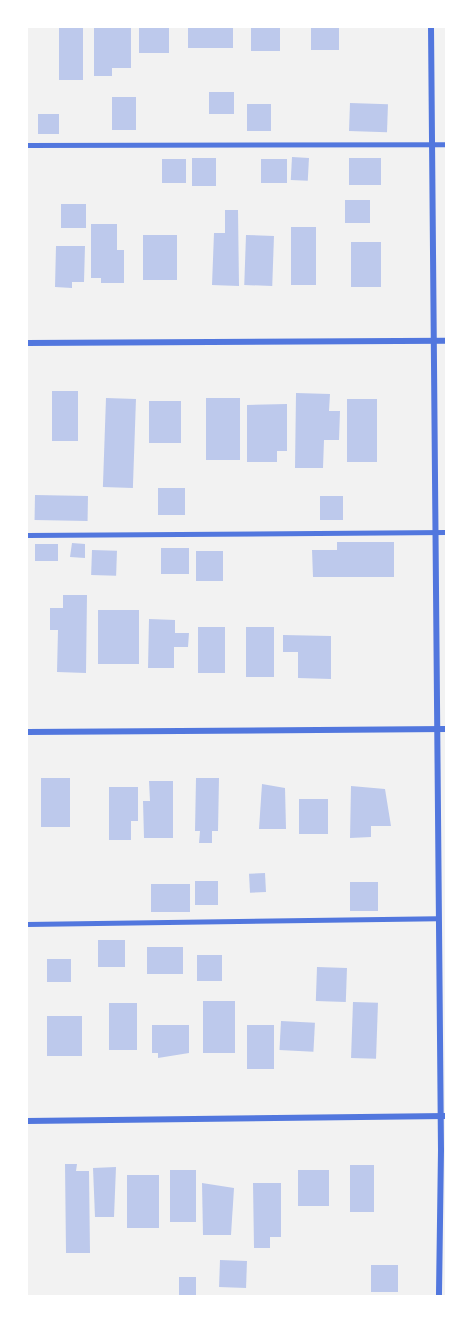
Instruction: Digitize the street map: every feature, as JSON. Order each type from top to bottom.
[{"type":"street","points":[[431,27],[437,918],[443,1116],[440,1296]]},
{"type":"street","points":[[27,343],[446,341]]},
{"type":"street","points":[[27,732],[446,729]]},
{"type":"street","points":[[27,1121],[443,1116]]},
{"type":"lane","points":[[27,145],[446,144]]},
{"type":"lane","points":[[27,536],[446,532]]},
{"type":"lane","points":[[27,924],[437,918]]},
{"type":"building","points":[[59,27],[83,27],[83,80],[59,80]]},
{"type":"building","points":[[94,27],[131,27],[131,68],[112,68],[112,76],[94,76]]},
{"type":"building","points":[[139,27],[169,27],[169,53],[139,53]]},
{"type":"building","points":[[188,27],[233,27],[233,48],[188,48]]},
{"type":"building","points":[[251,27],[280,27],[280,51],[251,51]]},
{"type":"building","points":[[311,27],[339,27],[339,50],[311,50]]},
{"type":"building","points":[[209,92],[234,92],[234,114],[209,114]]},
{"type":"building","points":[[112,97],[136,97],[136,130],[112,130]]},
{"type":"building","points":[[350,103],[388,104],[387,132],[349,131]]},
{"type":"building","points":[[247,104],[271,104],[271,131],[247,131]]},
{"type":"building","points":[[38,114],[59,114],[59,134],[38,134]]},
{"type":"building","points":[[292,157],[309,158],[308,181],[291,180]]},
{"type":"building","points":[[192,158],[216,158],[216,186],[192,186]]},
{"type":"building","points":[[349,158],[381,158],[381,185],[349,185]]},
{"type":"building","points":[[162,159],[186,159],[186,183],[162,183]]},
{"type":"building","points":[[261,159],[287,159],[287,183],[261,183]]},
{"type":"building","points":[[345,200],[370,200],[370,223],[345,223]]},
{"type":"building","points":[[61,204],[86,204],[86,228],[61,228]]},
{"type":"building","points":[[225,210],[238,210],[239,286],[212,285],[214,233],[225,233]]},
{"type":"building","points":[[91,224],[117,224],[117,250],[124,250],[124,283],[101,283],[101,278],[91,278]]},
{"type":"building","points":[[291,227],[316,227],[316,285],[291,285]]},
{"type":"building","points":[[143,235],[177,235],[177,280],[143,280]]},
{"type":"building","points":[[246,235],[274,236],[272,286],[244,285]]},
{"type":"building","points":[[351,242],[381,242],[381,287],[351,287]]},
{"type":"building","points":[[56,246],[85,246],[84,282],[72,282],[72,288],[55,287]]},
{"type":"building","points":[[52,391],[78,391],[78,441],[52,441]]},
{"type":"building","points":[[296,393],[330,394],[329,411],[340,411],[339,440],[324,440],[323,468],[295,468]]},
{"type":"building","points":[[106,398],[136,399],[133,488],[103,487]]},
{"type":"building","points":[[206,398],[240,398],[240,460],[206,460]]},
{"type":"building","points":[[347,399],[377,399],[377,462],[347,462]]},
{"type":"building","points":[[149,401],[181,401],[181,443],[149,443]]},
{"type":"building","points":[[287,404],[287,451],[277,451],[277,462],[247,462],[247,405]]},
{"type":"building","points":[[158,488],[185,488],[185,515],[158,515]]},
{"type":"building","points":[[35,495],[88,496],[88,521],[35,520]]},
{"type":"building","points":[[320,496],[343,496],[343,520],[320,520]]},
{"type":"building","points":[[337,542],[394,542],[394,577],[313,577],[312,550],[337,550]]},
{"type":"building","points":[[72,543],[85,544],[85,558],[70,557]]},
{"type":"building","points":[[35,544],[58,544],[58,561],[35,561]]},
{"type":"building","points":[[161,548],[189,548],[189,574],[161,574]]},
{"type":"building","points":[[92,550],[117,551],[116,576],[91,575]]},
{"type":"building","points":[[196,551],[223,551],[223,581],[196,581]]},
{"type":"building","points":[[63,595],[87,595],[86,673],[57,672],[58,630],[50,630],[50,608],[63,608]]},
{"type":"building","points":[[98,610],[139,610],[139,664],[98,664]]},
{"type":"building","points":[[149,619],[175,620],[175,633],[189,633],[188,647],[174,647],[174,668],[148,668]]},
{"type":"building","points":[[198,627],[225,627],[225,673],[198,673]]},
{"type":"building","points":[[246,627],[274,627],[274,677],[246,677]]},
{"type":"building","points":[[283,635],[331,636],[331,679],[298,678],[298,652],[283,652]]},
{"type":"building","points":[[41,778],[70,778],[70,827],[41,827]]},
{"type":"building","points":[[196,778],[219,778],[218,831],[212,831],[212,843],[199,843],[200,831],[195,831]]},
{"type":"building","points":[[149,781],[173,781],[173,838],[144,838],[143,801],[150,801]]},
{"type":"building","points":[[262,784],[285,788],[286,829],[259,829]]},
{"type":"building","points":[[351,786],[385,789],[391,826],[371,826],[371,837],[350,838]]},
{"type":"building","points":[[109,787],[138,787],[138,821],[131,821],[131,840],[109,840]]},
{"type":"building","points":[[299,799],[328,799],[328,834],[299,834]]},
{"type":"building","points":[[265,873],[266,892],[250,893],[249,874]]},
{"type":"building","points":[[195,881],[218,881],[218,905],[195,905]]},
{"type":"building","points":[[350,882],[378,882],[378,911],[350,911]]},
{"type":"building","points":[[151,884],[190,884],[190,912],[151,912]]},
{"type":"building","points":[[98,940],[125,940],[125,967],[98,967]]},
{"type":"building","points":[[147,947],[183,947],[183,974],[147,974]]},
{"type":"building","points":[[197,955],[222,955],[222,981],[197,981]]},
{"type":"building","points":[[47,959],[71,959],[71,982],[47,982]]},
{"type":"building","points":[[317,967],[347,968],[346,1002],[316,1001]]},
{"type":"building","points":[[203,1001],[235,1001],[235,1053],[203,1053]]},
{"type":"building","points":[[353,1002],[378,1003],[376,1059],[351,1058]]},
{"type":"building","points":[[109,1003],[137,1003],[137,1050],[109,1050]]},
{"type":"building","points":[[47,1016],[82,1016],[82,1056],[47,1056]]},
{"type":"building","points":[[281,1021],[315,1023],[313,1052],[279,1050]]},
{"type":"building","points":[[152,1025],[189,1025],[189,1053],[158,1058],[158,1053],[152,1053]]},
{"type":"building","points":[[247,1025],[274,1025],[274,1069],[247,1069]]},
{"type":"building","points":[[65,1164],[77,1164],[76,1171],[89,1171],[90,1253],[66,1253]]},
{"type":"building","points":[[350,1165],[374,1165],[374,1212],[350,1212]]},
{"type":"building","points":[[116,1167],[114,1217],[95,1217],[93,1168]]},
{"type":"building","points":[[170,1170],[196,1170],[196,1222],[170,1222]]},
{"type":"building","points":[[298,1170],[329,1170],[329,1206],[298,1206]]},
{"type":"building","points":[[127,1175],[159,1175],[159,1228],[127,1228]]},
{"type":"building","points":[[202,1183],[234,1188],[231,1235],[203,1235]]},
{"type":"building","points":[[253,1183],[281,1183],[281,1237],[270,1237],[270,1248],[254,1248]]},
{"type":"building","points":[[220,1260],[247,1261],[246,1288],[219,1287]]},
{"type":"building","points":[[371,1265],[398,1265],[398,1292],[371,1292]]},
{"type":"building","points":[[179,1277],[196,1277],[196,1296],[179,1296]]}]
